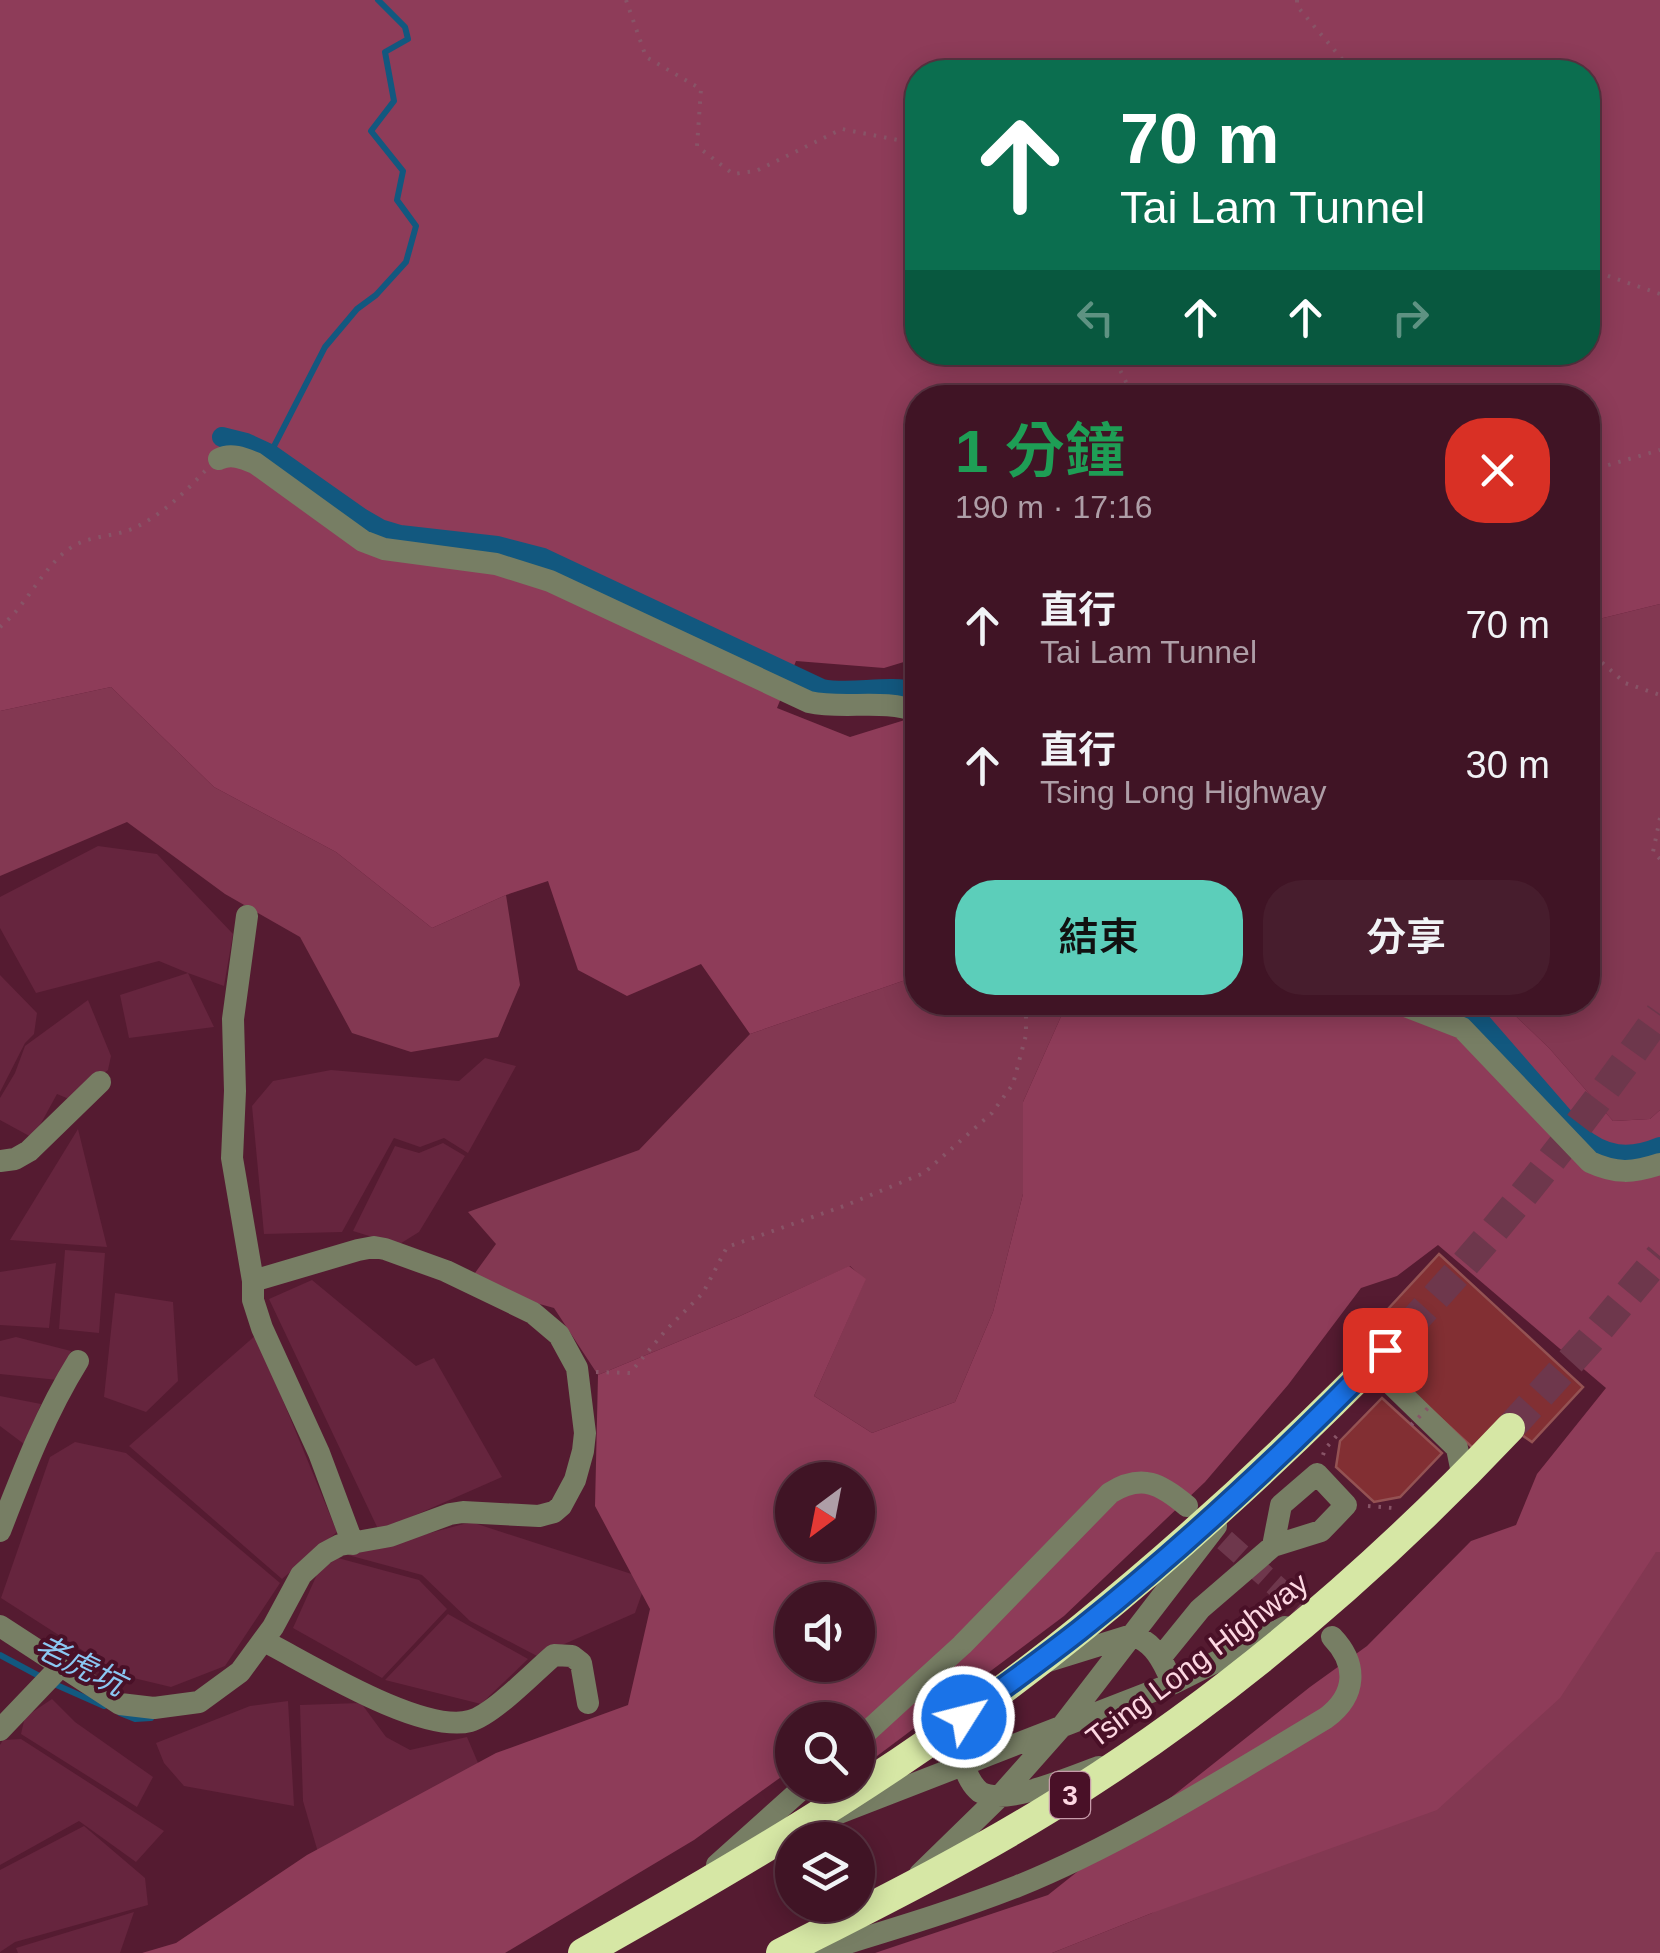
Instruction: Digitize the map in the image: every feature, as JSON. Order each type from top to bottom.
[{"type":"highway","points":[[808,1822],[1035,1665],[1126,1592],[1193,1517],[1246,1486],[1405,1330]]},
{"type":"highway","name":"Tsing Long Highway","points":[[780,1953],[1000,1838],[1128,1758],[1251,1669],[1335,1600],[1510,1428]]},
{"type":"highway","points":[[584,1953],[775,1843]]},
{"type":"street","points":[[219,460],[236,456],[255,463],[363,541],[384,550],[496,564],[550,581],[808,702],[905,707]]},
{"type":"street","points":[[248,916],[233,1018],[232,1158],[253,1300],[354,1544]]},
{"type":"street","points":[[1428,1015],[1462,1028],[1590,1162],[1616,1172],[1660,1164]]},
{"type":"street","points":[[0,1161],[29,1151],[100,1082]]},
{"type":"street","points":[[0,1626],[58,1669],[120,1704],[154,1708],[199,1702],[240,1672],[264,1641],[301,1574],[326,1553],[450,1514],[547,1515],[558,1510],[569,1495],[583,1451],[584,1412],[579,1379],[560,1335],[540,1317],[446,1271],[399,1252],[374,1247],[253,1281]]},
{"type":"street","points":[[0,1531],[37,1438],[78,1361]]},
{"type":"street","points":[[1366,1370],[1380,1374],[1458,1448],[1463,1478]]},
{"type":"street","points":[[903,1890],[1146,1644],[1200,1610],[1273,1546],[1321,1532],[1346,1505],[1317,1474],[1281,1505],[1273,1546]]},
{"type":"street","points":[[875,1724],[962,1645],[1110,1493],[1126,1484],[1153,1484],[1168,1491],[1193,1517]]},
{"type":"street","points":[[1035,1665],[1146,1644],[1246,1486]]},
{"type":"street","points":[[819,1822],[1174,1683],[1335,1600]]},
{"type":"street","points":[[815,1953],[990,1896],[1052,1870],[1142,1824],[1311,1727],[1334,1712],[1349,1688],[1350,1667],[1342,1646],[1332,1637]]},
{"type":"street","points":[[264,1641],[399,1710],[430,1719],[470,1721],[488,1712],[554,1654],[572,1656],[581,1664],[588,1703]]},
{"type":"street","points":[[1146,1644],[1174,1683]]},
{"type":"street","points":[[0,1730],[58,1669]]},
{"type":"street","points":[[962,1764],[981,1792],[1000,1796],[1128,1758]]},
{"type":"street","points":[[678,1900],[787,1802]]},
{"type":"path","points":[[626,0],[646,57],[700,89],[697,146],[733,174],[756,171],[842,129],[905,141]]},
{"type":"path","points":[[1297,0],[1297,6],[1342,60]]},
{"type":"path","points":[[1600,273],[1660,294]]},
{"type":"path","points":[[1600,468],[1660,450]]},
{"type":"path","points":[[0,627],[64,552],[87,540],[144,523],[182,495],[219,460]]},
{"type":"path","points":[[1600,661],[1625,683],[1660,695]]},
{"type":"path","points":[[1660,818],[1653,852],[1660,860]]},
{"type":"path","points":[[579,1379],[588,1372],[630,1373],[703,1294],[727,1247],[924,1173],[992,1113],[1013,1084],[1026,1035],[1026,1015]]},
{"type":"path","points":[[1412,1425],[1429,1408]]},
{"type":"path","points":[[1317,1474],[1325,1450],[1346,1426]]},
{"type":"path","points":[[1346,1505],[1399,1508]]},
{"type":"shaded area","points":[[0,0],[1660,0],[1660,604],[1600,619],[1600,385],[905,385],[905,662],[884,668],[796,661],[777,708],[850,737],[905,720],[905,980],[750,1034],[701,964],[627,996],[578,970],[548,881],[432,928],[336,852],[214,787],[111,687],[0,711]]},
{"type":"shaded area","points":[[1660,604],[1660,1110],[1650,1119],[1613,1121],[1515,1015],[1600,1015],[1600,619]]},
{"type":"shaded area","points":[[111,687],[214,787],[336,852],[432,928],[506,895],[520,985],[498,1037],[411,1052],[352,1033],[300,937],[225,894],[127,822],[0,876],[0,711]]},
{"type":"shaded area","points":[[98,846],[157,854],[233,934],[224,986],[159,961],[36,993],[0,928],[0,897]]},
{"type":"shaded area","points":[[188,973],[214,1027],[129,1038],[120,995]]},
{"type":"shaded area","points":[[0,975],[37,1013],[34,1034],[25,1043],[0,1092]]},
{"type":"shaded area","points":[[905,980],[905,1015],[1062,1015],[1023,1102],[1023,1194],[993,1312],[955,1402],[872,1433],[814,1396],[865,1280],[850,1266],[598,1375],[554,1308],[467,1284],[496,1244],[468,1212],[639,1150],[750,1034]]},
{"type":"shaded area","points":[[88,1000],[111,1056],[108,1070],[69,1099],[57,1094],[33,1138],[0,1120],[0,1098],[25,1046]]},
{"type":"shaded area","points":[[1062,1015],[1515,1015],[1613,1121],[1650,1119],[1660,1110],[1660,1552],[1656,1552],[1560,1698],[1437,1810],[1052,1953],[875,1953],[1048,1895],[1367,1646],[1471,1541],[1516,1525],[1537,1474],[1606,1388],[1438,1245],[1397,1276],[1361,1288],[1288,1385],[1205,1482],[1064,1616],[875,1758],[875,1702],[775,1702],[775,1781],[694,1840],[505,1953],[142,1953],[176,1943],[307,1855],[496,1753],[628,1705],[650,1609],[595,1506],[598,1375],[849,1266],[866,1279],[814,1396],[872,1433],[955,1402],[993,1312],[1023,1194],[1023,1102]]},
{"type":"shaded area","points":[[485,1058],[516,1066],[468,1153],[444,1138],[420,1147],[394,1138],[342,1232],[264,1234],[252,1106],[273,1081],[331,1070],[459,1081]]},
{"type":"shaded area","points":[[78,1129],[107,1247],[10,1240]]},
{"type":"shaded area","points":[[443,1143],[465,1156],[419,1232],[398,1245],[353,1231],[395,1146],[419,1153]]},
{"type":"shaded area","points":[[65,1250],[105,1253],[99,1333],[59,1329]]},
{"type":"shaded area","points":[[56,1263],[49,1328],[0,1325],[0,1272]]},
{"type":"shaded area","points":[[312,1280],[416,1366],[434,1358],[502,1477],[379,1531],[269,1299]]},
{"type":"shaded area","points":[[115,1293],[173,1302],[178,1381],[146,1412],[104,1397]]},
{"type":"shaded area","points":[[256,1335],[337,1532],[282,1579],[129,1446]]},
{"type":"shaded area","points":[[16,1337],[71,1351],[58,1380],[0,1374],[0,1341]]},
{"type":"shaded area","points":[[0,1396],[41,1404],[24,1444],[0,1426]]},
{"type":"shaded area","points":[[75,1442],[126,1453],[280,1583],[225,1666],[171,1687],[121,1675],[1,1598],[50,1457]]},
{"type":"shaded area","points":[[471,1522],[647,1579],[635,1613],[537,1656],[470,1621],[422,1575],[348,1555]]},
{"type":"shaded area","points":[[1657,1551],[1660,1953],[1052,1953],[1152,1913]]},
{"type":"shaded area","points":[[338,1558],[419,1580],[447,1609],[382,1678],[293,1628],[319,1570]]},
{"type":"shaded area","points":[[448,1614],[528,1659],[481,1704],[385,1680]]},
{"type":"shaded area","points":[[52,1699],[75,1722],[153,1777],[137,1807],[21,1734],[25,1717]]},
{"type":"shaded area","points":[[288,1701],[294,1806],[184,1786],[164,1763],[156,1743],[250,1706]]},
{"type":"shaded area","points":[[361,1703],[386,1737],[410,1750],[467,1737],[484,1777],[322,1866],[303,1801],[300,1705]]},
{"type":"shaded area","points":[[21,1739],[164,1831],[136,1862],[79,1821],[0,1865],[0,1745],[3,1740]]},
{"type":"shaded area","points":[[84,1826],[145,1878],[148,1905],[15,1942],[0,1952],[0,1870]]},
{"type":"shaded area","points":[[134,1912],[120,1953],[18,1953],[16,1948]]},
{"type":"building","points":[[1439,1254],[1583,1387],[1532,1442],[1500,1420],[1474,1449],[1386,1368],[1412,1339],[1388,1309]]},
{"type":"building","points":[[1382,1398],[1442,1453],[1400,1497],[1374,1502],[1336,1467],[1340,1441]]},
{"type":"waterway","points":[[270,454],[325,347],[357,309],[376,295],[406,262],[416,226],[397,200],[403,171],[371,131],[394,101],[385,52],[408,39],[405,27],[378,0]]},
{"type":"waterway","points":[[222,437],[270,454],[380,529],[400,535],[497,546],[543,558],[822,689],[905,690]]},
{"type":"waterway","points":[[1471,1015],[1588,1142],[1607,1152],[1627,1155],[1660,1147]]},
{"type":"waterway","name":"老虎坑","points":[[0,1655],[41,1677]]},
{"type":"waterway","name":"老虎坑","points":[[52,1683],[104,1706]]},
{"type":"waterway","name":"老虎坑","points":[[120,1713],[135,1719],[151,1718]]},
{"type":"tunnel","points":[[1405,1330],[1538,1176],[1660,1014]]},
{"type":"tunnel","points":[[1510,1428],[1660,1256]]},
{"type":"tunnel","points":[[1200,1518],[1322,1627]]},
{"type":"route","points":[[964,1717],[1081,1629],[1200,1528],[1385,1350]]}]
